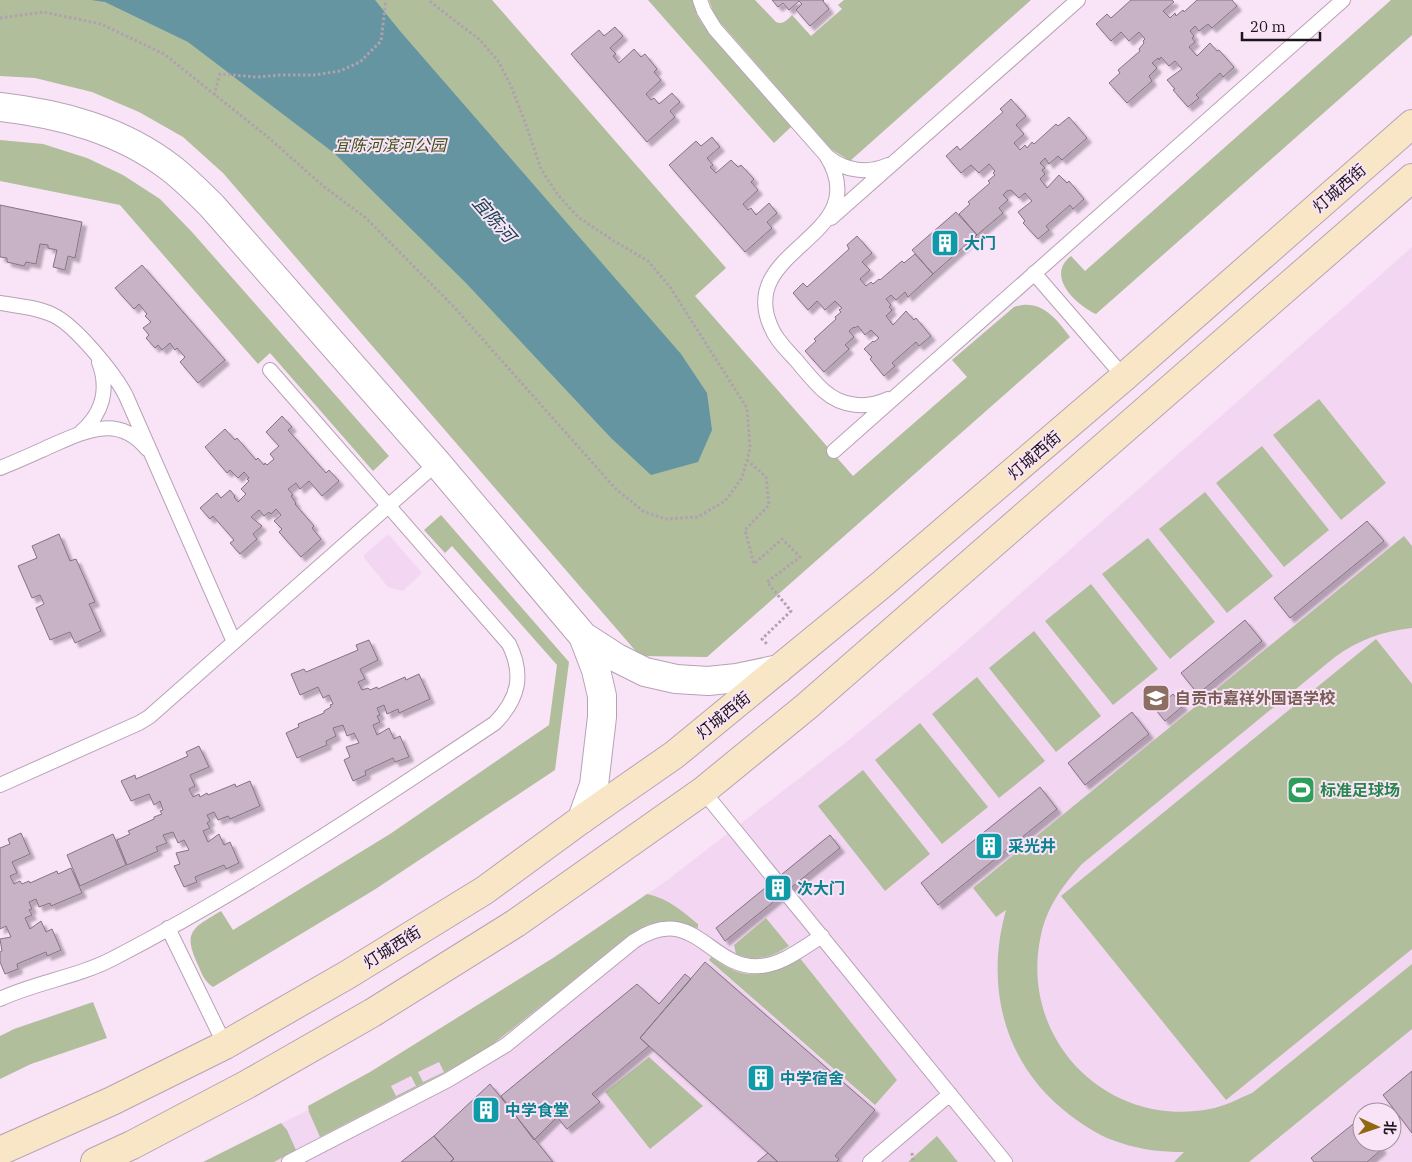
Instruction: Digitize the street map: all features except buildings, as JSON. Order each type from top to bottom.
[{"type":"street","points":[[0,107],[37,111],[88,124],[128,141],[172,169],[212,206],[437,463],[583,636],[617,658],[644,672],[676,679],[708,681],[737,678],[782,667]]},
{"type":"street","name":"灯城西街","points":[[0,1152],[112,1101],[225,1045],[347,975],[485,890],[674,755],[881,585],[1124,377],[1412,124]]},
{"type":"street","points":[[95,1162],[132,1146],[246,1085],[372,1013],[516,923],[704,791],[806,706],[1412,178]]},
{"type":"street","points":[[582,819],[594,785],[602,717],[602,696],[596,670],[583,636]]},
{"type":"lane","points":[[700,0],[704,11],[715,29],[826,155],[841,166],[857,170],[874,170],[896,161]]},
{"type":"lane","points":[[898,393],[883,402],[864,406],[849,404],[833,398],[819,387],[780,342],[771,327],[766,308],[770,279],[782,262],[1078,0]]},
{"type":"lane","points":[[834,451],[1343,0]]},
{"type":"lane","points":[[819,229],[830,215],[837,194],[835,174],[826,155]]},
{"type":"lane","points":[[1034,274],[1124,377]]},
{"type":"lane","points":[[0,303],[53,314],[71,327],[121,386],[234,642]]},
{"type":"lane","points":[[79,434],[93,421],[102,404],[104,380],[95,354]]},
{"type":"lane","points":[[0,1000],[108,961],[288,858],[380,800],[495,723],[507,711],[513,700],[517,688],[517,665],[509,644],[270,370]]},
{"type":"lane","points":[[0,468],[79,434],[102,428],[126,432],[144,445],[152,454]]},
{"type":"lane","points":[[0,785],[149,717],[437,463]]},
{"type":"lane","points":[[704,791],[1005,1162]]},
{"type":"lane","points":[[168,928],[225,1045]]},
{"type":"lane","points":[[289,1162],[448,1080],[506,1045],[634,941],[649,932],[677,929],[689,932],[729,959],[742,965],[759,967],[772,964],[822,936]]},
{"type":"lane","points":[[870,1162],[950,1094]]},
{"type":"path","points":[[214,95],[220,74],[257,77],[314,75],[340,71],[360,62],[380,41],[386,0]]},
{"type":"path","points":[[0,18],[44,12],[101,24],[164,54],[269,138],[323,186],[366,218],[454,307],[615,488],[643,511],[664,519],[698,517],[725,501],[742,478],[750,448],[747,408],[670,287],[648,261],[578,217],[558,195],[541,169],[511,86],[498,61],[480,40],[428,0]]},
{"type":"path","points":[[747,460],[766,477],[770,505],[745,530],[754,564],[782,539],[800,557],[767,582],[791,611],[762,638],[782,667]]},
{"type":"shaded area","name":"自贡市嘉祥外国语学校","points":[[1412,247],[1412,1162],[204,1162],[320,1104],[553,958],[670,878],[849,740],[950,656]]},
{"type":"shaded area","points":[[387,535],[390,536],[422,573],[403,591],[388,587],[364,558],[364,555]]},
{"type":"green space","name":"宜陈河滨河公园","points":[[0,0],[492,0],[726,268],[695,296],[853,476],[967,377],[952,360],[1014,307],[1032,305],[1039,308],[1053,317],[1070,337],[707,657],[640,656],[223,173],[183,137],[139,112],[92,92],[35,78],[0,76]]},
{"type":"green space","points":[[648,0],[693,0],[697,15],[703,25],[791,127],[774,143]]},
{"type":"green space","points":[[709,0],[755,0],[778,23],[787,20],[792,15],[811,36],[842,9],[838,5],[844,0],[1031,0],[850,161],[831,149],[718,20]]},
{"type":"green space","points":[[1391,0],[1412,0],[1412,35],[1096,314],[1072,297],[1062,281],[1061,272],[1064,264],[1071,256],[1085,271]]},
{"type":"green space","points":[[0,140],[43,144],[87,158],[123,175],[160,199],[192,232],[389,456],[373,471],[270,353],[258,364],[120,205],[0,181]]},
{"type":"green space","points":[[1319,399],[1386,483],[1341,520],[1273,435]]},
{"type":"green space","points":[[1262,446],[1329,530],[1284,567],[1216,483]]},
{"type":"green space","points":[[1205,492],[1273,576],[1227,613],[1159,529]]},
{"type":"green space","points":[[441,515],[569,662],[555,770],[374,890],[213,987],[204,977],[193,954],[191,945],[193,932],[203,922],[221,911],[233,930],[390,834],[549,725],[557,665],[452,546],[445,553],[424,530]]},
{"type":"green space","points":[[1404,536],[1412,546],[1412,628],[1391,631],[1371,637],[1335,657],[1082,864],[1062,888],[1047,915],[1041,935],[1037,973],[1043,1008],[1057,1041],[1078,1068],[1105,1090],[1136,1105],[1172,1111],[1210,1109],[1252,1093],[1412,964],[1412,1029],[1249,1162],[1174,1162],[1184,1152],[1160,1151],[1137,1147],[1114,1141],[1101,1135],[1071,1116],[1048,1096],[1030,1074],[1016,1050],[1006,1024],[999,997],[1000,939],[1006,910],[996,917],[973,888]]},
{"type":"green space","points":[[1148,538],[1215,622],[1170,659],[1102,574]]},
{"type":"green space","points":[[1091,584],[1158,669],[1113,705],[1045,621]]},
{"type":"green space","points":[[1034,631],[1101,716],[1056,752],[989,668]]},
{"type":"green space","name":"标准足球场","points":[[1376,639],[1412,684],[1412,949],[1226,1100],[1061,896]]},
{"type":"green space","points":[[977,677],[1045,761],[999,798],[932,714]]},
{"type":"green space","points":[[920,723],[988,807],[942,844],[875,760]]},
{"type":"green space","points":[[863,770],[930,854],[885,891],[818,806]]},
{"type":"green space","points":[[647,894],[668,902],[698,924],[698,928],[673,922],[661,922],[647,925],[629,935],[488,1048],[444,1073],[320,1137],[308,1106],[370,1072],[553,958]],"holes":[[[439,1062],[444,1072],[423,1082],[418,1072]],[[411,1076],[416,1086],[396,1096],[391,1086]]]},
{"type":"green space","points":[[766,918],[789,946],[763,958],[750,958],[736,954],[734,945]]},
{"type":"green space","points":[[711,957],[740,973],[757,974],[775,970],[799,957],[897,1080],[875,1105],[709,960]]},
{"type":"green space","points":[[93,1002],[107,1038],[31,1064],[0,1079],[0,1036],[14,1029]]},
{"type":"green space","points":[[649,1057],[703,1106],[650,1149],[605,1092]]},
{"type":"green space","points":[[281,1123],[287,1130],[296,1150],[274,1162],[203,1162]]},
{"type":"green space","points":[[937,1136],[958,1162],[908,1162]]},
{"type":"water","name":"宜陈河","points":[[91,0],[375,0],[681,354],[707,393],[712,430],[698,462],[651,475],[611,438],[466,283],[334,153],[188,42],[105,2]]},
{"type":"place","name":"大门","points":[[945,243]]},
{"type":"place","name":"自贡市嘉祥外国语学校","points":[[1156,698]]},
{"type":"place","name":"标准足球场","points":[[1301,790]]},
{"type":"place","name":"采光井","points":[[989,846]]},
{"type":"place","name":"次大门","points":[[778,888]]},
{"type":"place","name":"中学宿舍","points":[[761,1078]]},
{"type":"place","name":"中学食堂","points":[[486,1110]]}]
